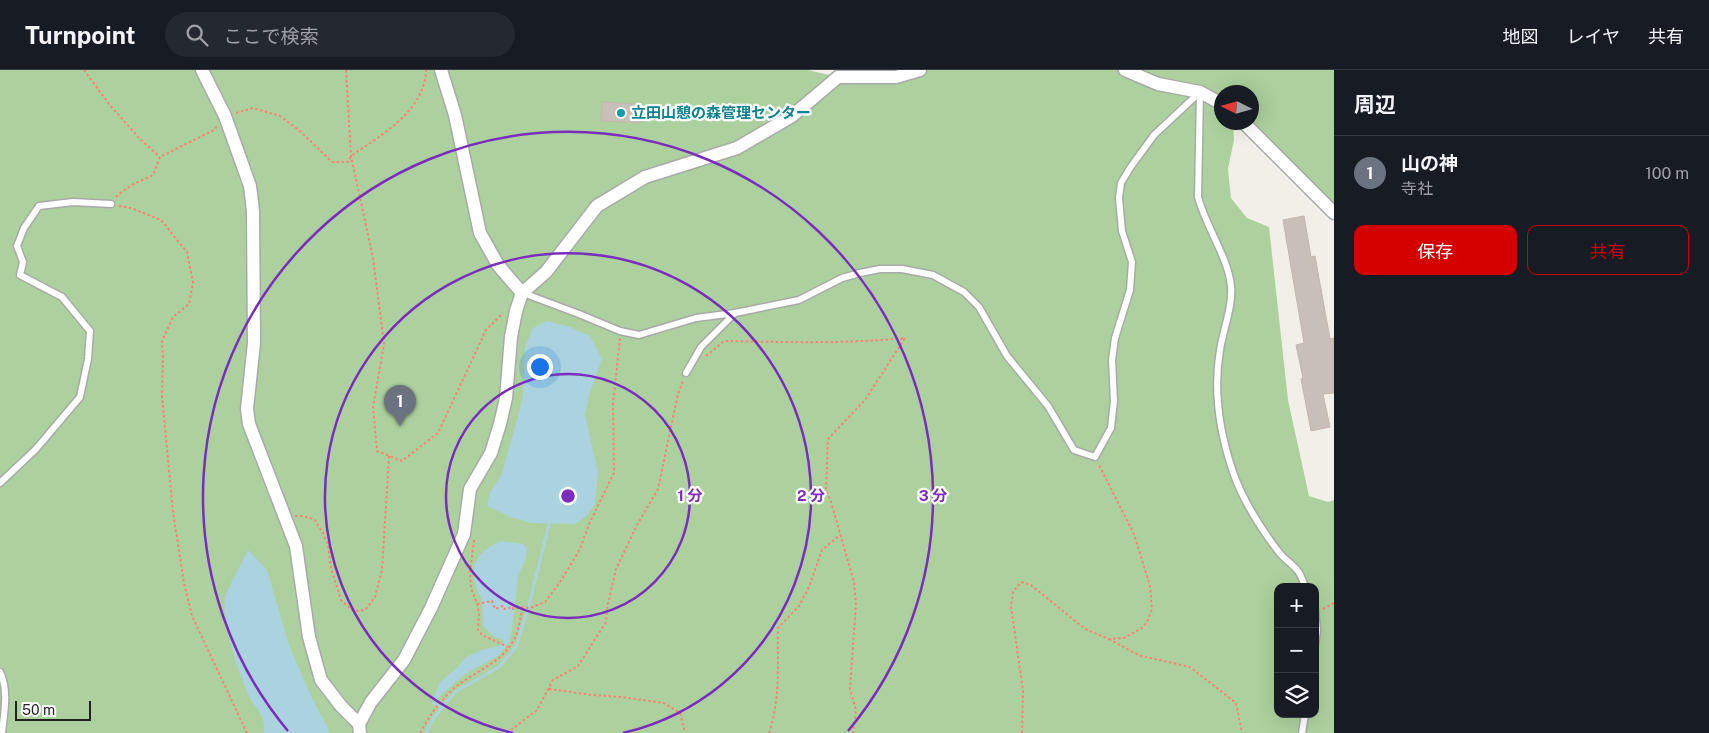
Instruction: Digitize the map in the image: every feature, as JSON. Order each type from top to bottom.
[{"type":"street","points":[[202,70],[225,116],[250,186],[253,211],[254,343],[247,409],[249,424],[296,546],[309,637],[321,680],[360,728],[371,702],[404,660],[431,608],[464,534],[470,489],[491,453],[502,415],[506,398],[511,337],[522,293],[546,272],[597,206],[645,177],[736,148],[792,116],[838,77],[896,77],[920,70]]},
{"type":"street","points":[[441,70],[455,115],[480,233],[498,265],[522,293]]},
{"type":"street","points":[[1125,70],[1158,84],[1200,92],[1214,100]]},
{"type":"street","points":[[1251,130],[1334,213]]},
{"type":"lane","points":[[522,293],[620,331],[639,335],[696,318],[735,313],[799,300],[842,278],[866,271],[902,269],[933,275],[964,292],[979,307],[1007,356],[1048,406],[1074,450],[1095,457],[1111,428],[1114,402],[1112,360],[1115,338],[1130,290],[1132,262],[1122,232],[1119,198],[1121,183],[1154,135],[1200,92]]},
{"type":"lane","points":[[1200,92],[1198,198],[1227,271],[1231,288],[1227,322],[1220,350],[1216,387],[1221,429],[1232,470],[1248,507],[1262,530],[1286,561],[1298,571],[1303,583]]},
{"type":"lane","points":[[0,484],[36,449],[80,397],[89,345],[90,331],[62,297],[20,275],[23,262],[17,246],[24,228],[39,206],[73,202],[111,204]]},
{"type":"lane","points":[[686,373],[701,347],[735,313]]},
{"type":"lane","points":[[0,672],[4,678],[5,691],[2,733]]},
{"type":"lane","points":[[1302,733],[1304,718]]},
{"type":"path","points":[[84,70],[109,104],[140,139],[160,157]]},
{"type":"path","points":[[346,70],[351,156],[373,258],[384,344],[373,407],[377,451],[402,461],[438,434],[486,330],[504,312]]},
{"type":"path","points":[[247,733],[192,616],[184,583],[173,512],[162,396],[162,341],[173,317],[188,304],[193,283],[187,252],[162,220],[131,208],[111,204],[120,193],[153,175],[160,157],[214,130],[225,116],[253,108],[280,116],[300,131],[332,162],[348,162],[351,156],[407,114],[420,96],[426,70]]},
{"type":"path","points":[[477,604],[492,601],[494,609],[503,606],[504,609],[513,607],[514,609],[530,608],[545,602],[580,549],[589,524],[614,473],[613,404],[620,331]]},
{"type":"path","points":[[701,360],[724,341],[867,342],[905,338],[865,400],[828,439],[826,490],[854,582],[856,604],[850,689],[856,710],[853,733]]},
{"type":"path","points":[[507,733],[537,710],[553,680],[578,666],[606,622],[607,608],[616,569],[637,525],[658,489],[678,394],[686,373]]},
{"type":"path","points":[[285,516],[302,516],[314,519],[328,545],[331,568],[341,600],[353,611],[365,610],[375,597],[382,570],[389,456]]},
{"type":"path","points":[[1095,457],[1134,534],[1150,586],[1152,609],[1147,622],[1142,628],[1124,638],[1109,639]]},
{"type":"path","points":[[475,534],[470,573],[471,588],[479,613],[478,630],[482,635],[508,647]]},
{"type":"path","points":[[769,733],[776,709],[779,669],[778,628],[799,606],[809,587],[822,550],[840,535]]},
{"type":"path","points":[[1022,733],[1023,691],[1011,606],[1014,592],[1021,582],[1032,585],[1085,629],[1109,639],[1138,655],[1190,667],[1236,703],[1242,733]]},
{"type":"path","points":[[1319,610],[1334,603]]},
{"type":"path","points":[[420,733],[435,708],[452,690],[496,661],[508,647],[515,638],[523,607]]},
{"type":"path","points":[[548,689],[664,703],[680,713],[685,733]]},
{"type":"green space","points":[[0,70],[808,70],[838,77],[920,70],[1334,70],[1334,213],[1259,130],[1259,85],[1214,85],[1214,130],[1233,130],[1234,140],[1228,169],[1231,198],[1247,218],[1269,227],[1288,400],[1309,496],[1328,502],[1334,500],[1334,733],[0,733]]},
{"type":"water","points":[[547,321],[570,327],[590,336],[602,359],[589,395],[585,415],[598,472],[595,504],[586,516],[575,524],[531,523],[511,517],[487,506],[490,492],[502,474],[523,398],[525,347],[533,328]]},
{"type":"water","points":[[501,541],[523,544],[527,548],[525,561],[518,576],[509,642],[499,655],[462,676],[437,699],[434,698],[439,683],[457,668],[466,657],[482,650],[502,645],[504,641],[493,636],[483,626],[482,602],[474,579],[475,564],[478,558],[487,549]]},
{"type":"water","points":[[248,550],[267,570],[289,645],[329,733],[264,733],[261,715],[247,692],[239,672],[228,632],[225,608],[228,589]]},
{"type":"building","name":"立田山憩の森管理センター","points":[[602,102],[640,104],[640,123],[601,121]]},
{"type":"building","points":[[1304,216],[1311,257],[1315,256],[1330,339],[1334,338],[1334,393],[1323,394],[1330,427],[1311,431],[1296,345],[1304,343],[1283,220]]},
{"type":"waterway","points":[[426,733],[433,719],[455,692],[499,667],[516,647],[529,605],[549,524]]},
{"type":"waterway","points":[[435,699],[434,703],[442,708]]},
{"type":"place","name":"立田山憩の森管理センター","points":[[621,113]]},
{"type":"place","name":"山の神","points":[[400,426]]}]
